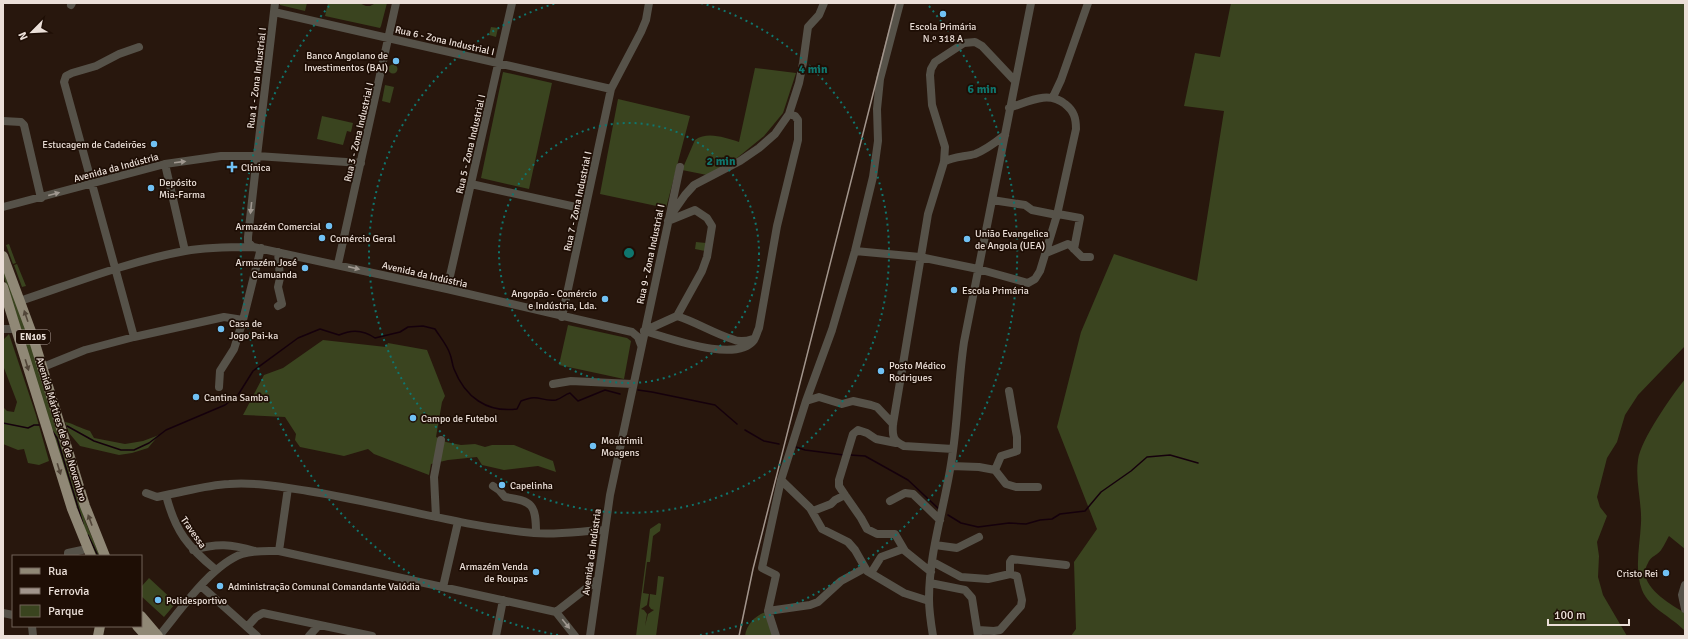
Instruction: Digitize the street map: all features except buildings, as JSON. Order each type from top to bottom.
[{"type":"main road","name":"Avenida Mártires de 8 de Novembro","points":[[3,256],[43,367],[85,506],[105,555]]},
{"type":"main road","name":"Avenida Mártires de 8 de Novembro","points":[[3,287],[47,432],[79,529],[85,554]]},
{"type":"main road","points":[[142,617],[158,636]]},
{"type":"main road","points":[[138,627],[146,636]]},
{"type":"street","name":"Rua 3 - Zona Industrial I","points":[[338,264],[396,3]]},
{"type":"street","name":"Rua 5 - Zona Industrial I","points":[[447,289],[512,3]]},
{"type":"street","name":"Rua 7 - Zona Industrial I","points":[[562,316],[611,89],[641,32],[646,20],[649,3]]},
{"type":"street","points":[[668,221],[685,195],[694,185],[740,162],[775,134],[789,114],[803,63],[808,27],[818,15],[824,3]]},
{"type":"street","points":[[776,636],[768,611],[776,575],[762,568],[781,480],[806,401],[832,330],[855,251],[872,177],[878,141],[877,109],[880,79],[900,3]]},
{"type":"street","points":[[933,636],[929,601],[931,572],[954,449],[960,372],[968,319],[1005,136],[1014,80],[1031,3]]},
{"type":"street","points":[[1053,97],[1061,80],[1088,3]]},
{"type":"street","name":"Rua 6 - Zona Industrial I","points":[[274,7],[389,38],[611,89]]},
{"type":"street","name":"Rua 1 - Zona Industrial I","points":[[257,156],[274,7]]},
{"type":"street","points":[[896,443],[892,436],[893,424],[920,257],[928,214],[944,162],[945,147],[932,105],[931,68],[935,62],[964,43],[975,42],[982,46],[1014,80]]},
{"type":"street","points":[[134,337],[64,82],[66,76],[72,73],[96,66],[118,54],[139,47]]},
{"type":"street","points":[[855,251],[920,257],[978,269],[1028,283],[1039,275],[1058,214],[1076,129],[1076,121],[1070,108],[1062,101],[1053,97],[1041,98],[1009,108]]},
{"type":"street","points":[[644,331],[701,348],[718,349],[744,346],[755,338],[759,328],[777,226],[798,140],[798,120],[795,116],[789,114]]},
{"type":"street","points":[[3,121],[21,122],[24,125],[41,198]]},
{"type":"street","points":[[944,162],[952,158],[978,152],[989,147],[1005,136]]},
{"type":"street","name":"Avenida da Indústria","points":[[3,207],[165,164],[221,156],[257,156],[361,163]]},
{"type":"street","points":[[219,387],[220,371],[234,349],[243,320],[257,248],[248,242],[248,237],[257,156]]},
{"type":"street","points":[[165,164],[185,251]]},
{"type":"street","name":"Rua 9 - Zona Industrial I","points":[[641,345],[680,167]]},
{"type":"street","points":[[471,184],[585,209]]},
{"type":"street","points":[[992,200],[1025,205],[1032,210],[1080,218],[1074,249]]},
{"type":"street","points":[[644,331],[677,316],[702,271],[707,257],[712,226],[707,218],[695,210],[668,221]]},
{"type":"street","points":[[1046,253],[1068,244],[1082,257],[1090,257]]},
{"type":"street","name":"Avenida da Indústria","points":[[20,301],[116,269],[185,251],[210,248],[257,248],[338,264],[632,332],[638,337],[641,345],[604,530],[590,636]]},
{"type":"street","points":[[278,252],[280,278],[278,287],[282,304],[278,306]]},
{"type":"street","points":[[43,367],[85,350],[134,337],[224,316],[243,320]]},
{"type":"street","points":[[677,316],[733,340],[747,341],[755,338]]},
{"type":"street","points":[[3,329],[16,329]]},
{"type":"street","points":[[553,384],[571,382],[632,384]]},
{"type":"street","points":[[995,470],[1001,456],[1017,451],[1016,430],[1009,391]]},
{"type":"street","points":[[806,401],[819,398],[842,404],[853,401],[871,405],[877,407],[893,424]]},
{"type":"street","points":[[931,572],[903,549],[895,534],[877,534],[866,529],[861,518],[839,486],[839,480],[855,432],[858,430],[867,433],[876,439],[904,446],[954,449]]},
{"type":"street","points":[[436,517],[435,466],[441,440]]},
{"type":"street","points":[[951,466],[979,467],[995,470],[1006,484],[1011,486],[1038,487]]},
{"type":"street","points":[[781,480],[813,511],[822,529],[848,542],[868,570],[904,593],[929,601]]},
{"type":"street","points":[[146,493],[157,497],[210,486],[256,484],[337,496],[458,522],[536,533],[604,530]]},
{"type":"street","points":[[493,486],[499,490],[505,498],[518,499],[529,504],[535,512],[536,533]]},
{"type":"street","points":[[279,551],[288,488]]},
{"type":"street","points":[[890,501],[905,493],[913,494],[940,520]]},
{"type":"street","points":[[813,511],[830,504],[845,495]]},
{"type":"street","name":"Travessa","points":[[166,496],[174,521],[193,550],[216,570]]},
{"type":"street","points":[[443,587],[458,522]]},
{"type":"street","points":[[935,545],[957,548],[979,537]]},
{"type":"street","points":[[193,550],[207,545],[223,544],[255,551],[279,551],[503,600],[556,612],[575,636]]},
{"type":"street","points":[[768,611],[810,605],[818,602],[841,581],[868,570],[881,557],[903,549]]},
{"type":"street","points":[[158,636],[216,570],[228,560],[242,554],[255,551]]},
{"type":"street","points":[[68,555],[85,554]]},
{"type":"street","points":[[1010,574],[1010,562],[1012,559],[1066,565]]},
{"type":"street","points":[[930,583],[965,590],[970,593],[978,633],[1000,630],[1021,606],[1022,600],[1017,576],[1010,574],[988,579],[961,577],[933,562]]},
{"type":"street","points":[[556,612],[597,580]]},
{"type":"street","points":[[1685,585],[1682,595],[1685,609]]},
{"type":"street","points":[[201,586],[256,636]]},
{"type":"street","points":[[496,636],[503,600]]},
{"type":"street","points":[[247,627],[256,617],[263,614],[319,624],[372,636]]},
{"type":"street","points":[[309,636],[319,624]]},
{"type":"green space","points":[[280,3],[307,3],[305,11],[280,5]]},
{"type":"green space","points":[[328,3],[359,3],[370,6],[376,3],[387,3],[380,28],[325,16]]},
{"type":"green space","points":[[1231,3],[1685,3],[1685,346],[1638,395],[1625,415],[1617,442],[1607,458],[1597,497],[1600,507],[1607,516],[1597,542],[1599,556],[1598,577],[1603,595],[1627,636],[1071,636],[1076,629],[1074,562],[1097,529],[1057,427],[1081,332],[1114,254],[1197,281],[1224,111],[1184,106],[1195,53],[1220,57]]},
{"type":"green space","points":[[491,27],[498,28],[496,37],[489,35]]},
{"type":"green space","points":[[391,65],[395,65],[397,69],[395,73],[391,73],[389,71],[389,67]]},
{"type":"green space","points":[[755,68],[796,73],[783,113],[764,136],[737,158],[707,175],[682,170],[695,140],[700,137],[717,136],[739,142]]},
{"type":"green space","points":[[503,72],[552,83],[529,189],[481,178]]},
{"type":"green space","points":[[385,85],[394,87],[390,103],[382,101]]},
{"type":"green space","points":[[618,99],[690,116],[666,208],[600,194]]},
{"type":"green space","points":[[322,116],[353,123],[351,132],[347,131],[343,145],[317,139]]},
{"type":"green space","points":[[696,242],[706,243],[705,251],[695,249]]},
{"type":"green space","points":[[9,244],[16,263],[13,264],[6,245]]},
{"type":"green space","points":[[17,264],[26,286],[22,287],[14,265]]},
{"type":"green space","points":[[3,267],[18,303],[86,523],[100,555],[96,555],[82,527],[3,274]]},
{"type":"green space","points":[[568,325],[627,338],[631,341],[624,379],[559,365]]},
{"type":"green space","points":[[9,334],[36,415],[49,461],[39,465],[28,463],[24,449],[18,450],[3,444],[3,407],[7,411],[14,412],[17,402],[4,368],[3,340]]},
{"type":"green space","points":[[323,340],[386,347],[388,343],[427,350],[445,396],[442,402],[436,437],[446,442],[461,445],[475,444],[485,447],[492,445],[514,445],[553,461],[556,472],[538,466],[504,470],[482,465],[477,457],[448,460],[431,464],[429,475],[374,454],[368,449],[344,456],[300,447],[295,440],[296,434],[285,417],[243,415],[264,375],[283,368]]},
{"type":"green space","points":[[1685,379],[1685,549],[1669,536],[1661,551],[1650,560],[1645,571],[1646,578],[1650,586],[1663,599],[1685,613],[1685,631],[1655,607],[1645,596],[1642,590],[1638,574],[1641,515],[1637,468],[1640,451],[1650,430]]},
{"type":"green space","points":[[65,422],[90,431],[94,438],[125,444],[143,441],[159,435],[148,448],[119,455],[80,446],[69,433]]},
{"type":"green space","points":[[659,523],[661,524],[660,531],[653,536],[650,562],[647,562],[643,593],[649,594],[647,605],[641,609],[647,614],[645,626],[648,614],[654,610],[649,606],[650,594],[656,595],[658,576],[664,577],[656,636],[636,636],[650,529]]},
{"type":"green space","name":"Polidesportivo","points":[[149,578],[176,603],[164,617],[142,597],[142,586]]},
{"type":"green space","points":[[768,611],[776,636],[745,636],[750,623]]},
{"type":"waterway","points":[[67,426],[94,441],[121,450],[134,450],[149,443],[166,430],[225,405],[238,395],[253,371],[298,338],[320,329],[339,335],[358,331],[367,333],[375,338],[400,332],[408,327],[423,326],[435,329],[447,347],[454,369],[464,388],[478,401],[496,408],[506,410],[517,409],[521,401],[527,399],[536,398],[556,400],[570,393],[578,401],[605,390],[620,394]]},
{"type":"waterway","points":[[638,390],[715,405],[737,424]]},
{"type":"waterway","points":[[3,423],[28,428],[34,425],[39,425]]},
{"type":"waterway","points":[[745,430],[764,441],[779,444]]},
{"type":"waterway","points":[[53,432],[57,438],[83,524]]},
{"type":"waterway","points":[[796,447],[805,450],[844,455]]},
{"type":"waterway","points":[[850,455],[865,456],[908,480],[940,510]]},
{"type":"waterway","points":[[948,515],[961,523],[978,527],[1009,523],[1026,524],[1040,520],[1052,519],[1060,514],[1085,511],[1101,492],[1131,471],[1147,457],[1170,455],[1198,463]]},
{"type":"waterway","points":[[88,535],[98,555]]},
{"type":"railway","points":[[739,636],[753,569],[896,3]]},
{"type":"place","name":"Escola Primária N.º 318 A","points":[[943,14]]},
{"type":"place","name":"Banco Angolano de Investimentos (BAI)","points":[[396,61]]},
{"type":"place","name":"Estucagem de Cadeirões","points":[[154,144]]},
{"type":"place","name":"Clínica","points":[[232,167]]},
{"type":"place","name":"Depósito Mia-Farma","points":[[151,188]]},
{"type":"place","name":"Armazém Comercial","points":[[329,226]]},
{"type":"place","name":"Comércio Geral","points":[[322,238]]},
{"type":"place","name":"União Evangelica de Angola (UEA)","points":[[967,239]]},
{"type":"place","name":"Armazém José Camuanda","points":[[305,268]]},
{"type":"place","name":"Escola Primária","points":[[954,290]]},
{"type":"place","name":"Angopão - Comércio e Indústria, Lda.","points":[[605,299]]},
{"type":"place","name":"Casa de Jogo Pai-ka","points":[[221,329]]},
{"type":"place","name":"Posto Médico Rodrigues","points":[[881,371]]},
{"type":"place","name":"Cantina Samba","points":[[196,397]]},
{"type":"place","name":"Campo de Futebol","points":[[413,418]]},
{"type":"place","name":"Moatrimil Moagens","points":[[593,446]]},
{"type":"place","name":"Capelinha","points":[[502,485]]},
{"type":"place","name":"Armazém Venda de Roupas","points":[[536,572]]},
{"type":"place","name":"Cristo Rei","points":[[1666,573]]},
{"type":"place","name":"Administração Comunal Comandante Valódia","points":[[220,586]]},
{"type":"place","name":"Polidesportivo","points":[[158,600]]}]
